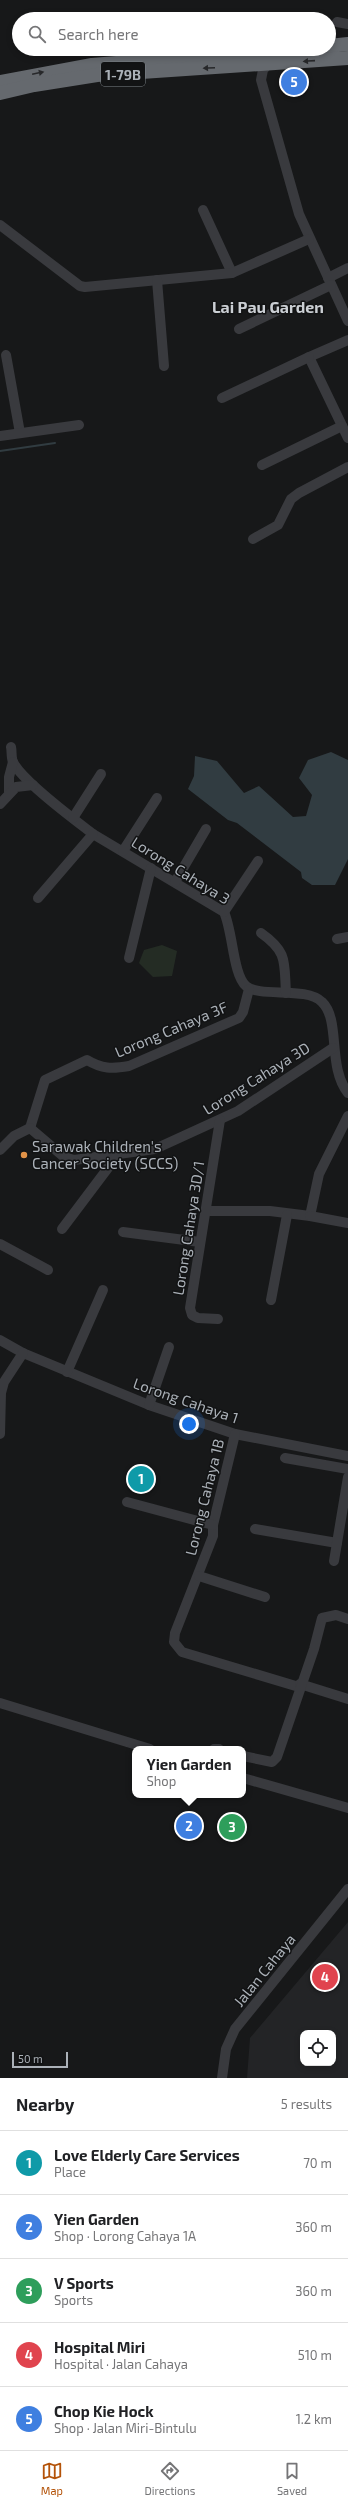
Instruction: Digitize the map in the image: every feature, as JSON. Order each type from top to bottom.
[{"type":"highway","points":[[336,45],[348,44]]},
{"type":"highway","points":[[0,82],[92,65],[202,56]]},
{"type":"highway","name":"1-79B","points":[[0,93],[34,84],[97,75],[248,66],[348,58]]},
{"type":"street","points":[[338,22],[348,24]]},
{"type":"street","points":[[261,80],[263,70],[268,64]]},
{"type":"street","points":[[248,66],[261,80],[299,214],[309,240],[348,321]]},
{"type":"street","points":[[203,210],[232,273]]},
{"type":"street","points":[[0,225],[80,286],[90,288],[232,273],[309,240]]},
{"type":"street","points":[[239,329],[330,282],[348,268]]},
{"type":"street","points":[[157,280],[164,366]]},
{"type":"street","points":[[222,398],[348,340]]},
{"type":"street","points":[[6,355],[20,433]]},
{"type":"street","points":[[309,357],[348,438]]},
{"type":"street","points":[[0,436],[79,425]]},
{"type":"street","points":[[262,465],[342,426]]},
{"type":"street","points":[[252,539],[278,525],[291,499],[299,493],[348,467]]},
{"type":"street","points":[[9,792],[13,762],[11,746]]},
{"type":"street","name":"Lorong Cahaya 3","points":[[13,762],[33,785],[93,834],[224,912],[232,935],[238,975],[241,981],[249,989]]},
{"type":"street","points":[[73,818],[101,774]]},
{"type":"street","points":[[0,804],[9,792],[16,787],[33,785]]},
{"type":"street","points":[[123,852],[157,798]]},
{"type":"street","points":[[175,882],[206,829]]},
{"type":"street","points":[[38,898],[93,834]]},
{"type":"street","points":[[224,912],[258,860]]},
{"type":"street","points":[[129,958],[151,868]]},
{"type":"street","points":[[262,933],[276,943],[283,956],[286,993]]},
{"type":"street","points":[[337,939],[348,937]]},
{"type":"street","points":[[249,989],[313,996],[323,1002],[328,1011],[332,1026],[333,1048],[340,1082],[348,1093]]},
{"type":"street","name":"Lorong Cahaya 3F","points":[[30,1128],[43,1085],[50,1076],[87,1060],[106,1068],[129,1066],[239,1018],[243,1012],[249,989]]},
{"type":"street","name":"Lorong Cahaya 3D","points":[[30,1128],[64,1157],[74,1160],[117,1156],[154,1149],[220,1120],[333,1048]]},
{"type":"street","points":[[310,1216],[319,1174],[348,1116]]},
{"type":"street","name":"Lorong Cahaya 3D/1","points":[[218,1319],[198,1318],[192,1315],[190,1308],[220,1120]]},
{"type":"street","points":[[1,1148],[14,1136],[30,1128]]},
{"type":"street","points":[[62,1229],[117,1156]]},
{"type":"street","points":[[206,1211],[270,1211],[287,1215],[310,1216],[348,1223]]},
{"type":"street","points":[[271,1300],[287,1215]]},
{"type":"street","points":[[123,1232],[200,1242]]},
{"type":"street","points":[[0,1244],[48,1270]]},
{"type":"street","points":[[67,1372],[102,1290]]},
{"type":"street","name":"Lorong Cahaya 1","points":[[0,1340],[23,1353],[149,1405],[235,1434],[348,1456]]},
{"type":"street","points":[[149,1405],[170,1347]]},
{"type":"street","points":[[0,1434],[1,1393],[4,1382],[23,1353]]},
{"type":"street","name":"Lorong Cahaya 1B","points":[[235,1434],[213,1525],[213,1536],[199,1576],[175,1633],[174,1642],[177,1648],[182,1652],[300,1685]]},
{"type":"street","points":[[285,1458],[348,1469]]},
{"type":"street","points":[[334,1561],[348,1477]]},
{"type":"street","points":[[127,1502],[213,1525]]},
{"type":"street","points":[[255,1529],[337,1543]]},
{"type":"street","points":[[199,1576],[265,1597]]},
{"type":"street","points":[[246,1757],[272,1762],[277,1757],[300,1685],[314,1649],[322,1618],[336,1615],[348,1618]]},
{"type":"street","points":[[300,1685],[348,1699]]},
{"type":"street","points":[[0,1703],[140,1746]]},
{"type":"street","points":[[246,1779],[347,1808]]},
{"type":"street","name":"Jalan Cahaya","points":[[222,2078],[226,2049],[235,2029],[348,1889]]},
{"type":"shaded area","points":[[331,752],[348,760],[348,859],[335,885],[312,885],[302,878],[301,872],[237,823],[228,820],[188,789],[194,776],[195,756],[217,761],[244,793],[259,786],[293,817],[306,816],[312,795],[299,778],[308,760]]},
{"type":"shaded area","points":[[162,945],[177,951],[172,976],[153,977],[139,963],[144,950]]},
{"type":"shaded area","points":[[348,1922],[348,2078],[247,2078],[250,2038]]},
{"type":"waterway","points":[[0,451],[55,443]]},
{"type":"place","name":"Chop Kie Hock","points":[[294,82]]},
{"type":"place","name":"Sarawak Children's Cancer Society (SCCS)","points":[[24,1155]]},
{"type":"place","name":"Love Elderly Care Services","points":[[141,1479]]},
{"type":"place","name":"Yien Garden","points":[[189,1826]]},
{"type":"place","name":"V Sports","points":[[232,1827]]},
{"type":"place","name":"Hospital Miri","points":[[325,1977]]},
{"type":"district","name":"Lai Pau Garden","points":[[268,306]]}]
